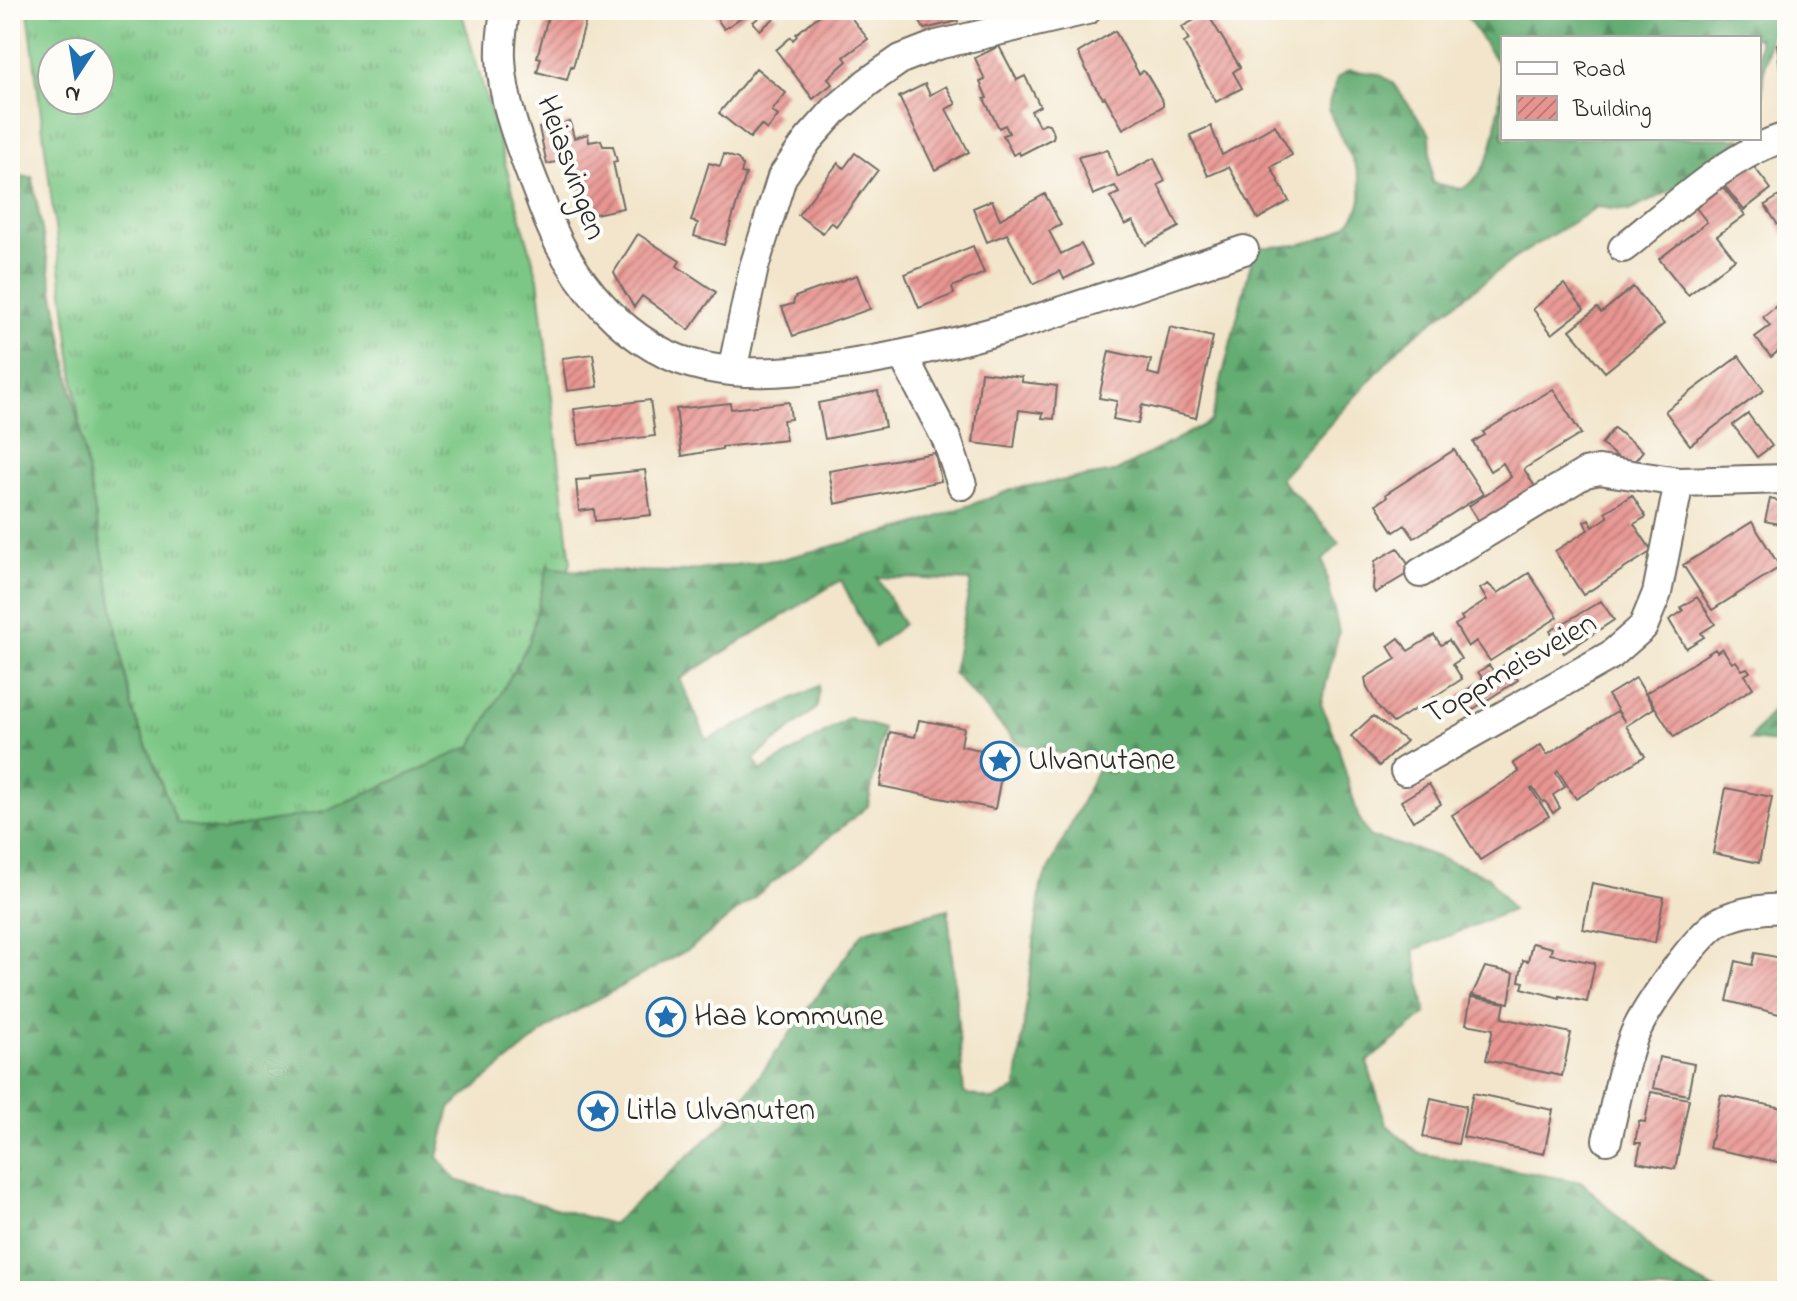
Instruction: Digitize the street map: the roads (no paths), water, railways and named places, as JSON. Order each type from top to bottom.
[{"type":"street","name":"Heiasvingen","points":[[505,10],[501,58],[512,125],[566,260],[604,309],[646,342],[679,359],[704,367],[776,373],[903,356],[1027,323],[1244,250]]},
{"type":"street","points":[[732,371],[754,267],[782,177],[808,140],[834,111],[901,59],[969,37],[1087,10]]},
{"type":"street","points":[[1623,248],[1739,157],[1764,143],[1787,137]]},
{"type":"street","points":[[903,356],[947,440],[962,485]]},
{"type":"street","points":[[1420,573],[1585,473],[1599,470],[1679,482],[1787,479]]},
{"type":"street","name":"Toppmeisveien","points":[[1405,771],[1611,655],[1643,627],[1657,593],[1679,482]]},
{"type":"street","points":[[1607,1140],[1633,1036],[1689,952],[1704,934],[1721,921],[1747,913],[1787,909]]},
{"type":"place","name":"Ulvanutane","points":[[1000,761]]},
{"type":"place","name":"Haa kommune","points":[[666,1017]]},
{"type":"place","name":"Litla Ulvanuten","points":[[598,1111]]}]
